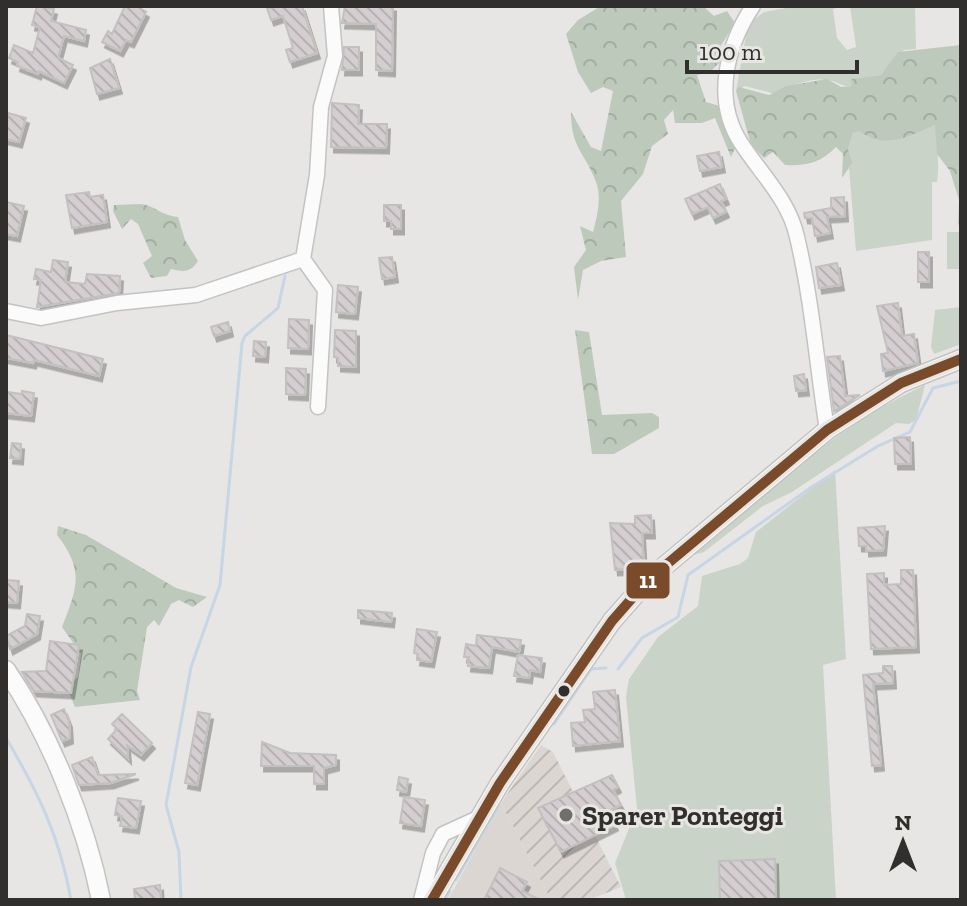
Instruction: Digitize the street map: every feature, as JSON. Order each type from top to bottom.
[{"type":"main road","points":[[432,900],[478,818],[612,621],[636,593],[662,567],[827,430],[901,383],[961,359]]},
{"type":"main road","points":[[6,670],[45,737],[79,827],[101,900]]},
{"type":"street","points":[[318,407],[325,290],[303,259],[317,175],[321,107],[335,56],[331,6]]},
{"type":"street","points":[[753,6],[730,54],[724,83],[729,117],[740,141],[792,218],[827,430]]},
{"type":"street","points":[[6,311],[41,318],[117,303],[196,295],[303,259]]},
{"type":"street","points":[[421,900],[433,853],[443,834],[478,818]]},
{"type":"shaded area","points":[[797,6],[846,6],[833,9],[837,38],[847,50],[856,47],[850,6],[915,6],[916,49],[904,50],[881,75],[852,79],[852,86],[821,79],[800,83],[776,94],[745,86],[736,91],[748,24],[764,12]]},
{"type":"shaded area","points":[[936,124],[938,167],[937,182],[932,182],[932,240],[856,251],[849,168],[853,161],[848,149],[853,133],[859,130],[879,137],[897,138]]},
{"type":"shaded area","points":[[947,232],[961,232],[961,269],[947,269]]},
{"type":"shaded area","points":[[961,307],[961,344],[934,354],[931,347],[935,310]]},
{"type":"shaded area","points":[[925,385],[916,420],[909,424],[896,423],[792,492],[763,506],[704,552],[690,556],[832,440]]},
{"type":"shaded area","points":[[835,470],[846,659],[823,665],[836,900],[626,900],[615,863],[637,809],[626,697],[629,679],[658,637],[698,606],[702,576],[740,564],[748,558],[756,532]]},
{"type":"shaded area","points":[[541,745],[553,752],[621,887],[589,900],[551,900],[501,803]]},
{"type":"shaded area","points":[[501,803],[551,900],[448,900]]},
{"type":"green space","points":[[601,6],[703,6],[714,16],[727,11],[735,23],[720,47],[720,62],[710,72],[697,75],[706,102],[720,106],[737,144],[731,157],[715,118],[702,123],[675,123],[673,110],[664,120],[668,134],[652,146],[643,174],[621,201],[626,257],[601,261],[583,270],[578,300],[574,267],[586,250],[580,226],[593,232],[599,194],[573,134],[571,112],[591,147],[601,151],[613,91],[603,87],[591,93],[578,72],[566,34],[578,20]]},
{"type":"green space","points":[[961,45],[961,222],[958,225],[959,200],[950,171],[937,154],[935,125],[888,141],[869,137],[859,131],[853,133],[848,149],[853,162],[842,178],[843,154],[836,147],[813,162],[785,165],[773,152],[764,158],[751,145],[736,91],[739,87],[769,95],[786,86],[827,79],[841,87],[852,86],[851,79],[881,75],[898,52]]},
{"type":"green space","points":[[141,204],[178,217],[185,240],[198,261],[192,268],[183,271],[171,269],[167,276],[151,278],[143,263],[152,256],[138,224],[131,219],[122,229],[113,211],[114,205]]},
{"type":"green space","points":[[575,330],[589,332],[602,415],[652,413],[659,417],[659,428],[614,454],[592,454]]},
{"type":"green space","points":[[58,526],[86,535],[176,588],[207,597],[193,607],[179,600],[171,604],[159,626],[154,620],[147,627],[137,691],[140,700],[75,707],[66,685],[78,677],[81,654],[62,627],[76,580],[72,559],[57,535]]},
{"type":"building","points":[[37,6],[54,9],[51,21],[86,30],[84,41],[64,36],[58,58],[73,65],[64,83],[39,71],[38,74],[17,66],[18,62],[9,58],[14,45],[33,53],[40,27],[32,25]]},
{"type":"building","points":[[125,6],[142,6],[141,9],[146,12],[131,42],[126,40],[120,51],[102,42],[108,31],[112,34]]},
{"type":"building","points":[[302,6],[317,53],[290,62],[286,50],[293,48],[283,16],[271,20],[267,8]]},
{"type":"building","points":[[345,6],[393,6],[392,71],[376,70],[376,24],[342,23]]},
{"type":"building","points":[[344,47],[359,47],[359,70],[342,70]]},
{"type":"building","points":[[110,59],[119,88],[97,94],[90,68]]},
{"type":"building","points":[[332,103],[359,105],[358,124],[387,124],[386,148],[331,147]]},
{"type":"building","points":[[8,113],[26,118],[19,142],[6,139]]},
{"type":"building","points":[[719,152],[722,167],[700,171],[697,156]]},
{"type":"building","points":[[720,184],[726,199],[721,201],[726,212],[713,218],[708,207],[692,214],[685,199]]},
{"type":"building","points":[[89,192],[90,197],[103,195],[107,222],[72,228],[66,195]]},
{"type":"building","points":[[844,197],[845,216],[827,217],[830,233],[815,236],[812,218],[805,218],[804,213],[831,208],[831,198]]},
{"type":"building","points":[[6,202],[24,206],[17,236],[6,234]]},
{"type":"building","points":[[384,205],[401,205],[401,229],[391,229],[391,221],[384,221]]},
{"type":"building","points":[[918,252],[929,252],[929,282],[918,282]]},
{"type":"building","points":[[392,257],[395,277],[382,279],[379,258]]},
{"type":"building","points":[[53,260],[68,262],[65,282],[85,284],[87,274],[120,276],[119,293],[37,307],[41,280],[34,279],[36,269],[51,272]]},
{"type":"building","points":[[837,263],[841,285],[819,288],[816,267]]},
{"type":"building","points":[[338,285],[358,287],[355,314],[336,312]]},
{"type":"building","points":[[898,303],[902,336],[914,334],[918,363],[883,371],[881,354],[888,353],[877,306]]},
{"type":"building","points":[[289,319],[309,320],[308,349],[288,348]]},
{"type":"building","points":[[228,322],[230,331],[214,336],[211,327]]},
{"type":"building","points":[[335,330],[356,331],[356,367],[338,366],[338,358],[334,357]]},
{"type":"building","points":[[6,335],[103,359],[99,376],[34,360],[33,363],[6,358]]},
{"type":"building","points":[[254,341],[266,342],[265,357],[253,356]]},
{"type":"building","points":[[840,356],[845,396],[860,395],[834,411],[827,357]]},
{"type":"building","points":[[286,368],[306,369],[305,395],[286,394]]},
{"type":"building","points":[[804,374],[806,390],[796,391],[794,376]]},
{"type":"building","points":[[22,391],[34,393],[31,416],[6,413],[6,392],[22,394]]},
{"type":"building","points":[[910,437],[911,464],[895,464],[894,438]]},
{"type":"building","points":[[12,443],[21,444],[20,459],[10,458]]},
{"type":"building","points":[[651,515],[652,533],[642,533],[644,568],[615,570],[610,523],[635,524],[635,516]]},
{"type":"building","points":[[885,526],[883,550],[866,551],[866,546],[859,546],[858,528]]},
{"type":"building","points":[[901,570],[913,570],[916,647],[871,649],[867,574],[884,573],[884,585],[901,584]]},
{"type":"building","points":[[6,580],[19,581],[17,603],[6,602]]},
{"type":"building","points":[[358,610],[392,613],[391,622],[358,618]]},
{"type":"building","points":[[27,614],[40,616],[37,634],[10,649],[6,636],[25,626]]},
{"type":"building","points":[[417,629],[437,632],[431,662],[417,660],[418,654],[414,653]]},
{"type":"building","points":[[477,635],[521,640],[519,652],[492,647],[489,668],[468,666],[469,657],[464,657],[466,644],[476,646]]},
{"type":"building","points":[[50,641],[79,645],[71,693],[34,691],[22,672],[46,671]]},
{"type":"building","points":[[518,655],[542,658],[540,672],[530,670],[529,678],[514,676]]},
{"type":"building","points":[[883,666],[892,666],[893,683],[873,684],[881,765],[872,766],[863,675],[883,673]]},
{"type":"building","points":[[615,690],[620,741],[573,746],[571,723],[585,722],[583,710],[595,709],[593,692]]},
{"type":"building","points":[[64,709],[70,738],[62,741],[51,715]]},
{"type":"building","points":[[198,712],[210,714],[197,785],[185,783]]},
{"type":"building","points":[[122,714],[152,743],[141,755],[127,745],[128,758],[108,739],[117,729],[112,724]]},
{"type":"building","points":[[262,742],[290,753],[336,755],[336,765],[324,768],[324,784],[314,784],[314,766],[261,766]]},
{"type":"building","points":[[92,757],[98,775],[136,774],[111,783],[79,785],[72,765]]},
{"type":"building","points":[[612,775],[618,787],[613,790],[621,805],[608,811],[615,825],[561,852],[538,808]]},
{"type":"building","points":[[399,777],[408,779],[406,792],[397,790]]},
{"type":"building","points":[[404,797],[425,800],[421,826],[400,823]]},
{"type":"building","points":[[118,798],[141,801],[136,828],[120,826],[122,816],[115,815]]},
{"type":"building","points":[[775,859],[776,900],[720,900],[719,861]]},
{"type":"building","points":[[500,868],[527,882],[522,891],[540,900],[484,900]]},
{"type":"building","points":[[160,885],[161,900],[135,899],[134,889]]},
{"type":"waterway","points":[[181,900],[179,852],[166,805],[191,667],[220,585],[242,343],[245,336],[278,308],[285,276]]},
{"type":"waterway","points":[[618,669],[642,638],[678,617],[688,575],[813,486],[878,446],[910,432],[933,388],[961,381]]},
{"type":"waterway","points":[[554,724],[591,669],[606,668]]},
{"type":"waterway","points":[[6,738],[46,816],[61,856],[71,900]]},
{"type":"waterway","points":[[456,880],[499,805]]},
{"type":"waterway","points":[[445,900],[450,891]]},
{"type":"transit line","name":"11","points":[[432,900],[500,783],[612,621],[648,580],[827,430],[901,383],[961,359]]},
{"type":"place","name":"Sparer Ponteggi","points":[[566,815]]}]
